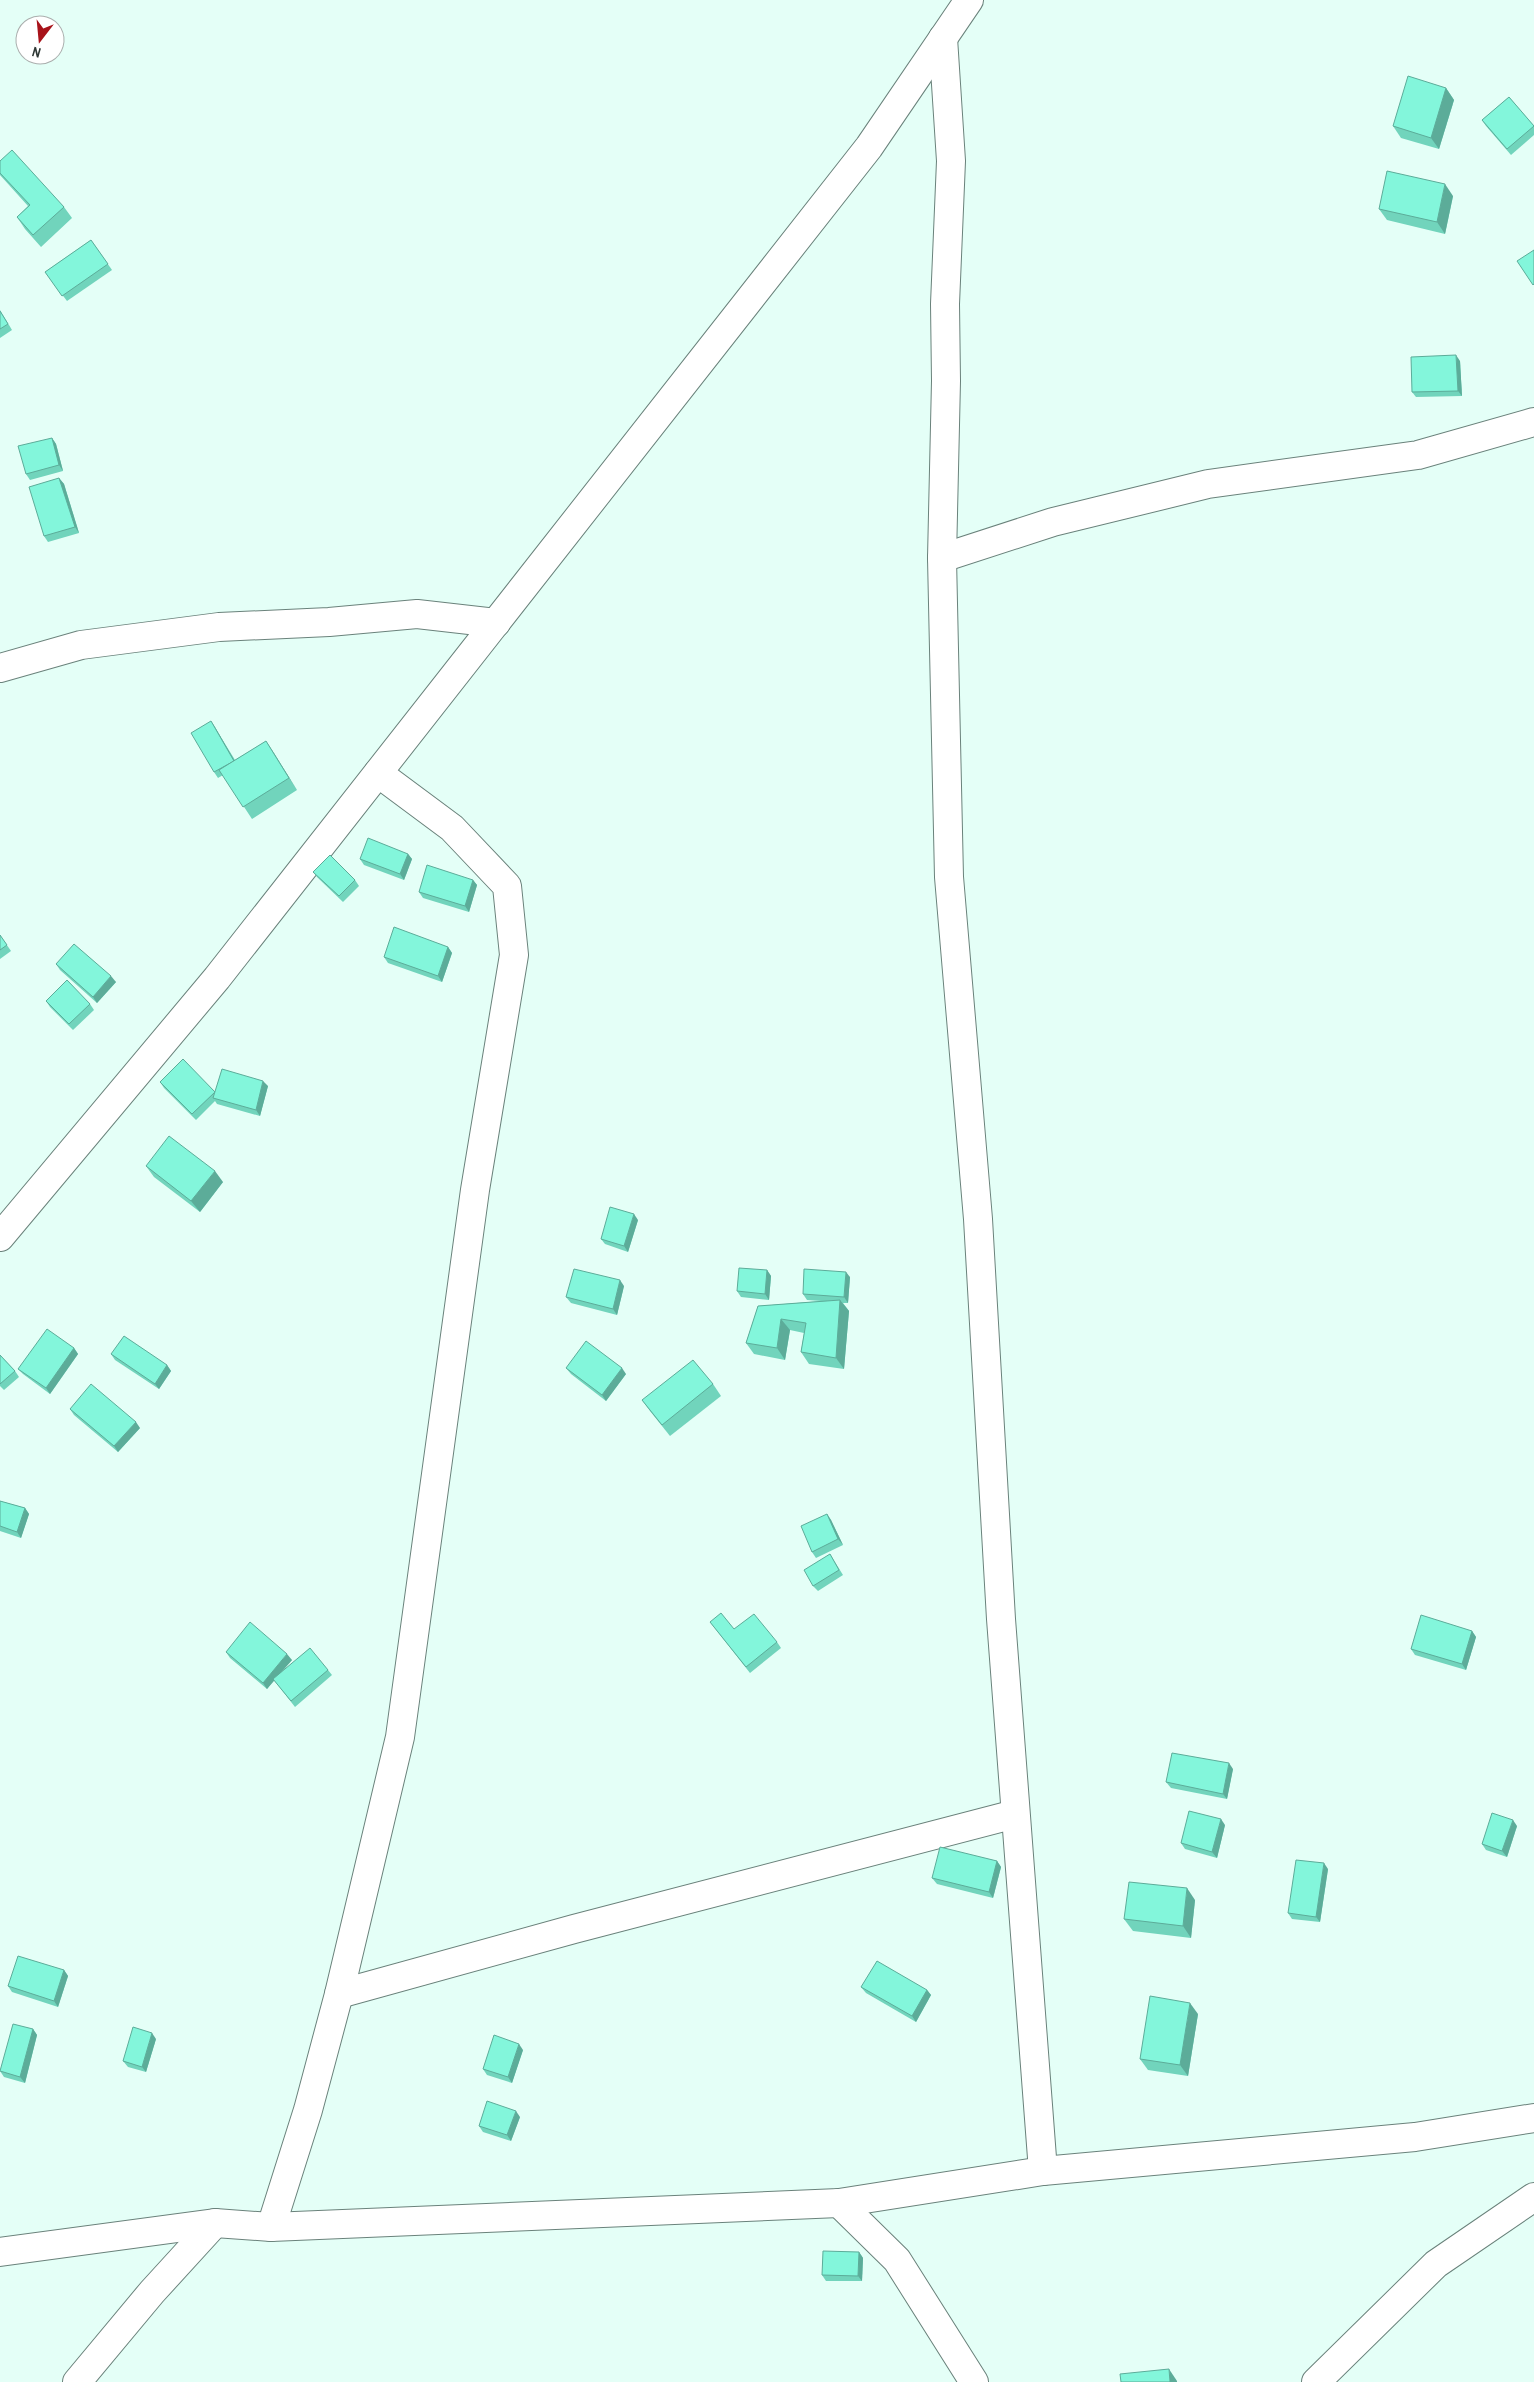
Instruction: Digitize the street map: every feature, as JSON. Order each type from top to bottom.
[{"type":"street","points":[[0,1237],[217,978],[869,147],[968,0]]},
{"type":"street","points":[[943,38],[951,161],[945,304],[946,381],[942,558],[949,877],[978,1219],[1001,1619],[1044,2171]]},
{"type":"street","points":[[942,558],[1053,522],[1208,484],[1418,456],[1534,422]]},
{"type":"street","points":[[0,668],[81,645],[219,627],[329,622],[417,614],[496,623]]},
{"type":"street","points":[[271,2227],[308,2110],[339,1994],[400,1737],[475,1190],[514,955],[507,886],[452,828],[378,773]]},
{"type":"street","points":[[339,1994],[592,1924],[1015,1814]]},
{"type":"street","points":[[0,2252],[215,2223],[271,2227],[839,2203],[1044,2171],[1415,2137],[1534,2118]]},
{"type":"street","points":[[1316,2382],[1436,2264],[1534,2197]]},
{"type":"street","points":[[839,2203],[897,2260],[974,2382]]},
{"type":"street","points":[[77,2382],[152,2292],[215,2223]]},
{"type":"building","points":[[1408,76],[1446,88],[1431,138],[1393,126]]},
{"type":"building","points":[[1509,97],[1534,126],[1507,149],[1482,120]]},
{"type":"building","points":[[12,150],[64,207],[33,235],[17,217],[30,205],[0,173],[0,161]]},
{"type":"building","points":[[1387,171],[1445,184],[1437,222],[1379,209]]},
{"type":"building","points":[[91,240],[108,264],[62,296],[45,272]]},
{"type":"building","points":[[1534,250],[1534,284],[1533,285],[1517,261]]},
{"type":"building","points":[[0,311],[8,324],[0,329]]},
{"type":"building","points":[[1456,355],[1458,391],[1412,392],[1411,357]]},
{"type":"building","points":[[52,438],[59,465],[26,474],[18,446]]},
{"type":"building","points":[[59,478],[75,527],[44,536],[29,487]]},
{"type":"building","points":[[211,721],[234,761],[214,772],[191,733]]},
{"type":"building","points":[[266,741],[289,778],[243,807],[219,770]]},
{"type":"building","points":[[368,838],[408,854],[400,874],[360,859]]},
{"type":"building","points":[[330,855],[355,880],[339,896],[313,872]]},
{"type":"building","points":[[427,865],[473,880],[465,906],[419,892]]},
{"type":"building","points":[[394,927],[448,947],[438,976],[384,957]]},
{"type":"building","points":[[0,935],[7,945],[0,950]]},
{"type":"building","points":[[74,944],[111,976],[93,997],[56,964]]},
{"type":"building","points":[[67,980],[90,1004],[69,1024],[46,1001]]},
{"type":"building","points":[[183,1059],[215,1092],[192,1114],[160,1082]]},
{"type":"building","points":[[222,1069],[263,1081],[256,1110],[213,1098]]},
{"type":"building","points":[[169,1136],[215,1171],[191,1201],[146,1166]]},
{"type":"building","points":[[610,1207],[634,1214],[624,1246],[601,1239]]},
{"type":"building","points":[[739,1268],[767,1270],[765,1294],[737,1291]]},
{"type":"building","points":[[574,1269],[620,1280],[613,1309],[566,1297]]},
{"type":"building","points":[[804,1269],[846,1272],[844,1297],[803,1294]]},
{"type":"building","points":[[840,1300],[836,1358],[801,1352],[806,1323],[781,1319],[777,1348],[746,1343],[758,1306]]},
{"type":"building","points":[[47,1329],[74,1348],[46,1388],[18,1369]]},
{"type":"building","points":[[124,1336],[167,1365],[155,1384],[111,1354]]},
{"type":"building","points":[[586,1341],[622,1368],[602,1395],[566,1368]]},
{"type":"building","points":[[0,1355],[15,1371],[0,1384]]},
{"type":"building","points":[[693,1360],[713,1384],[662,1425],[642,1400]]},
{"type":"building","points":[[91,1384],[136,1422],[114,1446],[70,1409]]},
{"type":"building","points":[[0,1501],[25,1508],[17,1532],[0,1526]]},
{"type":"building","points":[[827,1514],[838,1539],[812,1552],[801,1526]]},
{"type":"building","points":[[830,1554],[839,1570],[813,1586],[804,1570]]},
{"type":"building","points":[[721,1613],[734,1629],[754,1614],[777,1642],[746,1667],[710,1622]]},
{"type":"building","points":[[1421,1615],[1472,1631],[1462,1664],[1411,1649]]},
{"type":"building","points":[[250,1622],[287,1654],[263,1683],[226,1652]]},
{"type":"building","points":[[310,1648],[328,1670],[291,1701],[273,1679]]},
{"type":"building","points":[[1172,1753],[1229,1763],[1223,1794],[1166,1782]]},
{"type":"building","points":[[1189,1811],[1221,1819],[1212,1852],[1181,1843]]},
{"type":"building","points":[[1492,1813],[1513,1820],[1502,1851],[1482,1844]]},
{"type":"building","points":[[940,1847],[997,1861],[989,1892],[932,1878]]},
{"type":"building","points":[[1296,1860],[1324,1863],[1316,1917],[1288,1913]]},
{"type":"building","points":[[1129,1882],[1187,1888],[1183,1926],[1124,1919]]},
{"type":"building","points":[[18,1956],[64,1970],[54,2001],[8,1986]]},
{"type":"building","points":[[877,1961],[927,1990],[912,2016],[861,1987]]},
{"type":"building","points":[[1150,1996],[1190,2003],[1180,2065],[1140,2059]]},
{"type":"building","points":[[13,2024],[33,2029],[20,2077],[0,2071]]},
{"type":"building","points":[[133,2027],[152,2033],[142,2067],[123,2061]]},
{"type":"building","points":[[494,2035],[519,2044],[508,2077],[483,2069]]},
{"type":"building","points":[[487,2101],[516,2111],[507,2135],[479,2126]]},
{"type":"building","points":[[823,2251],[859,2252],[858,2276],[822,2275]]},
{"type":"building","points":[[1169,2369],[1170,2382],[1121,2382],[1120,2374]]}]
